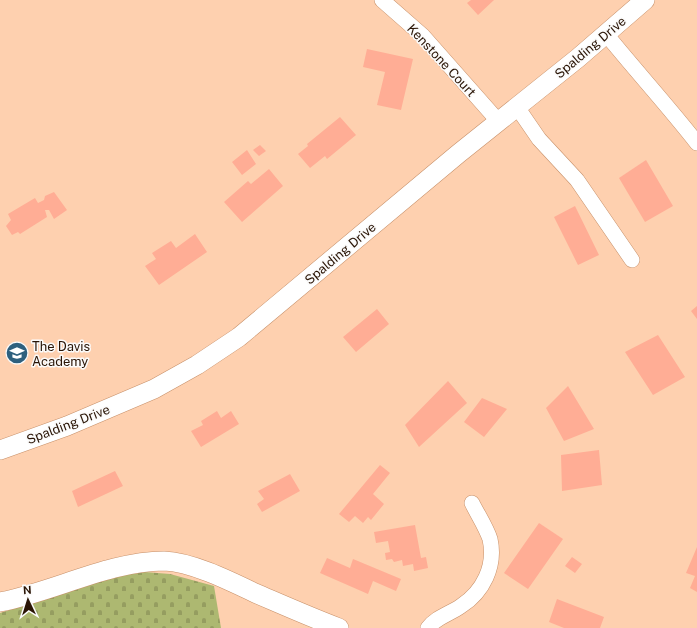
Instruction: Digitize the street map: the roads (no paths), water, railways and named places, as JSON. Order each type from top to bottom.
[{"type":"street","name":"Kenstone Court","points":[[382,0],[423,36],[499,122]]},
{"type":"street","name":"Spalding Drive","points":[[0,450],[67,426],[141,395],[197,365],[239,336],[606,34],[645,0]]},
{"type":"street","points":[[606,34],[636,72],[697,143]]},
{"type":"street","points":[[517,107],[539,139],[577,180],[632,260]]},
{"type":"street","points":[[428,628],[439,618],[469,601],[480,589],[487,576],[491,558],[490,541],[472,503]]},
{"type":"street","points":[[0,602],[38,593],[128,565],[165,561],[183,564],[228,581],[306,616],[339,628]]},
{"type":"place","name":"The Davis Academy","points":[[17,353]]}]
